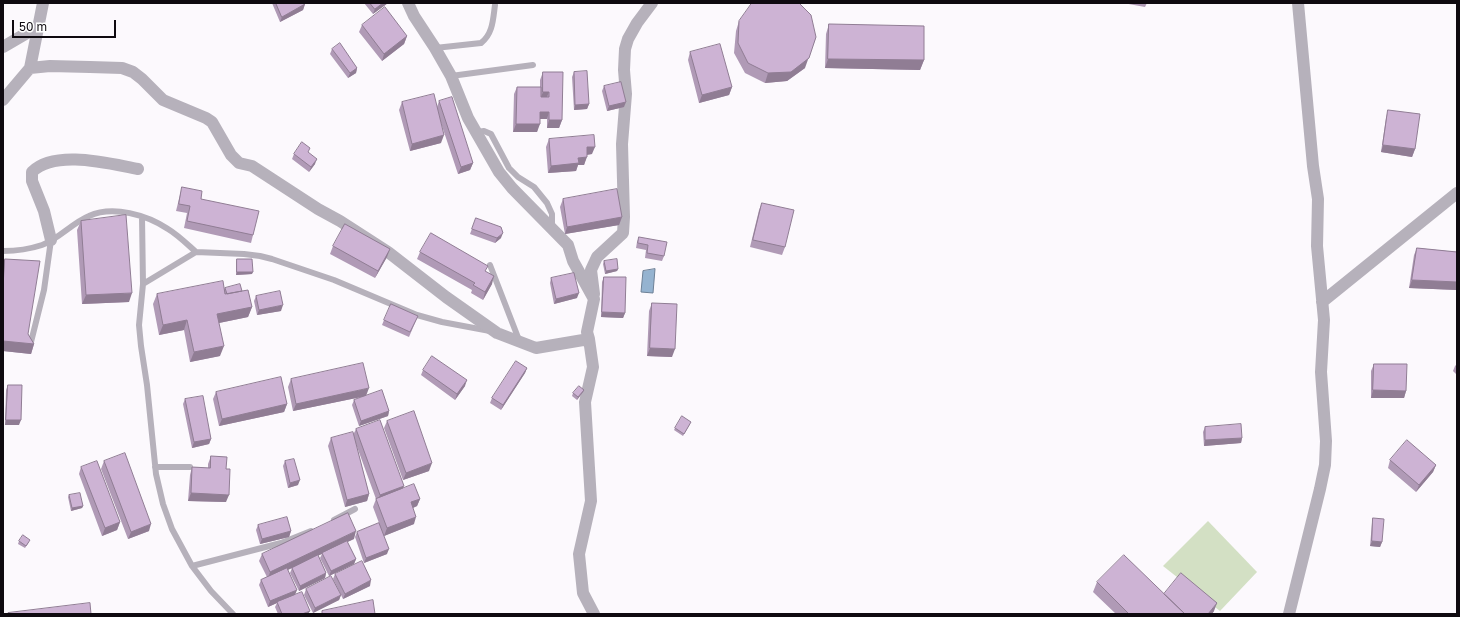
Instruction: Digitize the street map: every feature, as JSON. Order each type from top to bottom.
[{"type":"street","points":[[3,100],[30,68],[43,3]]},
{"type":"street","points":[[408,3],[414,16],[451,76],[468,118],[499,172],[512,188],[552,227],[568,245],[573,261],[594,299]]},
{"type":"street","points":[[594,614],[583,593],[579,554],[591,502],[585,402],[593,367],[587,332],[594,299],[591,270],[597,258],[623,233],[622,144],[626,94],[624,70],[625,49],[628,39],[637,23],[652,3]]},
{"type":"street","points":[[1289,614],[1325,465],[1326,441],[1321,372],[1324,320],[1317,246],[1318,199],[1313,166],[1298,3]]},
{"type":"street","points":[[3,47],[39,26]]},
{"type":"street","points":[[30,68],[50,66],[122,68],[133,72],[163,100],[212,122],[231,155],[239,163],[252,166],[388,252],[446,297],[497,333],[536,348],[589,339]]},
{"type":"street","points":[[51,240],[44,211],[32,181],[32,172],[37,166],[67,160],[82,159],[138,169]]},
{"type":"street","points":[[1322,302],[1457,193]]},
{"type":"lane","points":[[435,48],[481,43],[486,39],[490,32],[495,5]]},
{"type":"lane","points":[[451,76],[533,65]]},
{"type":"lane","points":[[3,251],[28,249],[43,245],[90,215],[99,212],[122,212],[134,214],[168,228],[196,252]]},
{"type":"lane","points":[[142,217],[143,284],[140,325],[141,346],[147,385],[155,467],[163,504],[172,529],[192,566],[211,591],[233,614]]},
{"type":"lane","points":[[31,342],[44,290],[51,240]]},
{"type":"lane","points":[[143,284],[196,252],[260,256],[334,280],[417,315],[442,322],[497,333]]},
{"type":"lane","points":[[490,265],[520,342]]},
{"type":"lane","points":[[155,467],[190,467]]},
{"type":"lane","points":[[330,522],[355,509]]},
{"type":"lane","points":[[192,566],[281,543],[317,529]]},
{"type":"green space","points":[[1208,521],[1257,572],[1220,611],[1163,566]]},
{"type":"water","points":[[655,269],[653,293],[641,292],[643,271]]},
{"type":"building","points":[[276,3],[304,3],[305,4],[282,17]]},
{"type":"building","points":[[370,3],[383,3],[375,9]]},
{"type":"building","points":[[752,3],[799,3],[811,15],[816,37],[809,58],[791,72],[768,73],[748,63],[738,43],[739,21]]},
{"type":"building","points":[[385,7],[407,36],[384,54],[362,25]]},
{"type":"building","points":[[829,24],[924,26],[924,60],[828,59]]},
{"type":"building","points":[[340,43],[357,68],[350,73],[332,49]]},
{"type":"building","points":[[720,44],[732,87],[702,95],[690,52]]},
{"type":"building","points":[[587,71],[589,104],[575,105],[574,72]]},
{"type":"building","points":[[543,72],[563,72],[562,120],[549,120],[549,112],[540,112],[540,124],[516,124],[517,87],[541,87],[541,97],[549,97],[549,92],[543,92]]},
{"type":"building","points":[[621,82],[626,102],[609,106],[604,86]]},
{"type":"building","points":[[434,94],[444,135],[412,144],[402,102]]},
{"type":"building","points":[[452,97],[473,163],[461,167],[439,101]]},
{"type":"building","points":[[1388,110],[1420,114],[1415,149],[1383,145]]},
{"type":"building","points":[[594,135],[595,147],[587,147],[587,157],[578,158],[579,163],[551,166],[549,139]]},
{"type":"building","points":[[302,142],[310,148],[308,152],[317,159],[311,167],[294,154]]},
{"type":"building","points":[[182,187],[202,191],[201,199],[259,211],[253,235],[187,221],[190,206],[179,204]]},
{"type":"building","points":[[617,189],[622,217],[567,227],[563,199]]},
{"type":"building","points":[[762,203],[794,210],[785,247],[753,240]]},
{"type":"building","points":[[126,215],[132,293],[86,295],[81,221]]},
{"type":"building","points":[[476,218],[501,227],[503,233],[497,238],[472,229]]},
{"type":"building","points":[[345,224],[390,249],[378,271],[333,246]]},
{"type":"building","points":[[431,233],[488,266],[485,271],[494,276],[485,292],[473,285],[475,283],[420,252]]},
{"type":"building","points":[[639,237],[667,242],[664,256],[647,253],[648,245],[638,243]]},
{"type":"building","points":[[1417,248],[1457,252],[1457,282],[1412,280]]},
{"type":"building","points":[[5,259],[40,261],[28,334],[34,344],[3,341],[3,287]]},
{"type":"building","points":[[237,259],[252,259],[253,272],[237,272]]},
{"type":"building","points":[[617,259],[618,269],[606,271],[604,261]]},
{"type":"building","points":[[574,273],[579,293],[556,299],[551,278]]},
{"type":"building","points":[[604,277],[626,277],[625,313],[602,312]]},
{"type":"building","points":[[223,281],[225,294],[248,290],[252,307],[217,314],[224,346],[194,352],[187,320],[163,325],[157,294]]},
{"type":"building","points":[[240,284],[242,291],[227,294],[225,288]]},
{"type":"building","points":[[280,291],[283,305],[259,310],[256,296]]},
{"type":"building","points":[[652,303],[677,304],[675,349],[650,348]]},
{"type":"building","points":[[391,304],[418,316],[410,332],[384,320]]},
{"type":"building","points":[[432,356],[467,380],[457,394],[423,370]]},
{"type":"building","points":[[516,361],[527,368],[503,405],[492,398]]},
{"type":"building","points":[[363,363],[369,388],[296,404],[291,379]]},
{"type":"building","points":[[1374,364],[1407,364],[1406,391],[1373,390]]},
{"type":"building","points":[[281,377],[287,404],[222,419],[216,392]]},
{"type":"building","points":[[8,385],[22,385],[21,420],[6,420]]},
{"type":"building","points":[[579,386],[584,390],[578,397],[573,393]]},
{"type":"building","points":[[382,390],[389,411],[361,421],[354,400]]},
{"type":"building","points":[[203,396],[211,439],[194,442],[185,399]]},
{"type":"building","points":[[414,411],[432,463],[406,473],[387,421]]},
{"type":"building","points":[[682,416],[691,422],[684,434],[675,428]]},
{"type":"building","points":[[380,420],[404,486],[380,495],[356,429]]},
{"type":"building","points":[[1241,424],[1242,438],[1205,440],[1205,427]]},
{"type":"building","points":[[353,432],[369,494],[347,500],[331,438]]},
{"type":"building","points":[[1407,440],[1436,465],[1419,485],[1390,460]]},
{"type":"building","points":[[125,453],[151,524],[131,532],[104,461]]},
{"type":"building","points":[[211,456],[227,457],[226,469],[230,469],[229,495],[191,493],[192,467],[210,468]]},
{"type":"building","points":[[294,459],[300,480],[290,483],[285,461]]},
{"type":"building","points":[[97,461],[120,522],[105,528],[81,467]]},
{"type":"building","points":[[414,484],[420,499],[411,502],[416,517],[387,528],[376,499]]},
{"type":"building","points":[[80,493],[83,506],[72,508],[69,495]]},
{"type":"building","points":[[348,513],[356,531],[270,572],[262,554]]},
{"type":"building","points":[[287,517],[291,531],[262,539],[258,525]]},
{"type":"building","points":[[1373,518],[1384,519],[1382,542],[1372,541]]},
{"type":"building","points":[[379,523],[389,549],[366,558],[357,532]]},
{"type":"building","points":[[23,535],[30,540],[26,546],[19,541]]},
{"type":"building","points":[[347,541],[356,559],[331,571],[322,553]]},
{"type":"building","points":[[318,555],[326,573],[300,586],[292,568]]},
{"type":"building","points":[[1124,555],[1185,614],[1129,614],[1097,582]]},
{"type":"building","points":[[362,561],[371,580],[345,594],[335,574]]},
{"type":"building","points":[[287,568],[297,590],[270,601],[261,580]]},
{"type":"building","points":[[1181,573],[1217,603],[1208,614],[1185,614],[1164,594]]},
{"type":"building","points":[[331,576],[341,595],[315,608],[306,589]]},
{"type":"building","points":[[302,592],[310,611],[302,614],[282,614],[277,602]]},
{"type":"building","points":[[373,600],[375,614],[322,614],[322,611]]},
{"type":"building","points":[[90,603],[91,614],[8,614],[8,613]]}]
